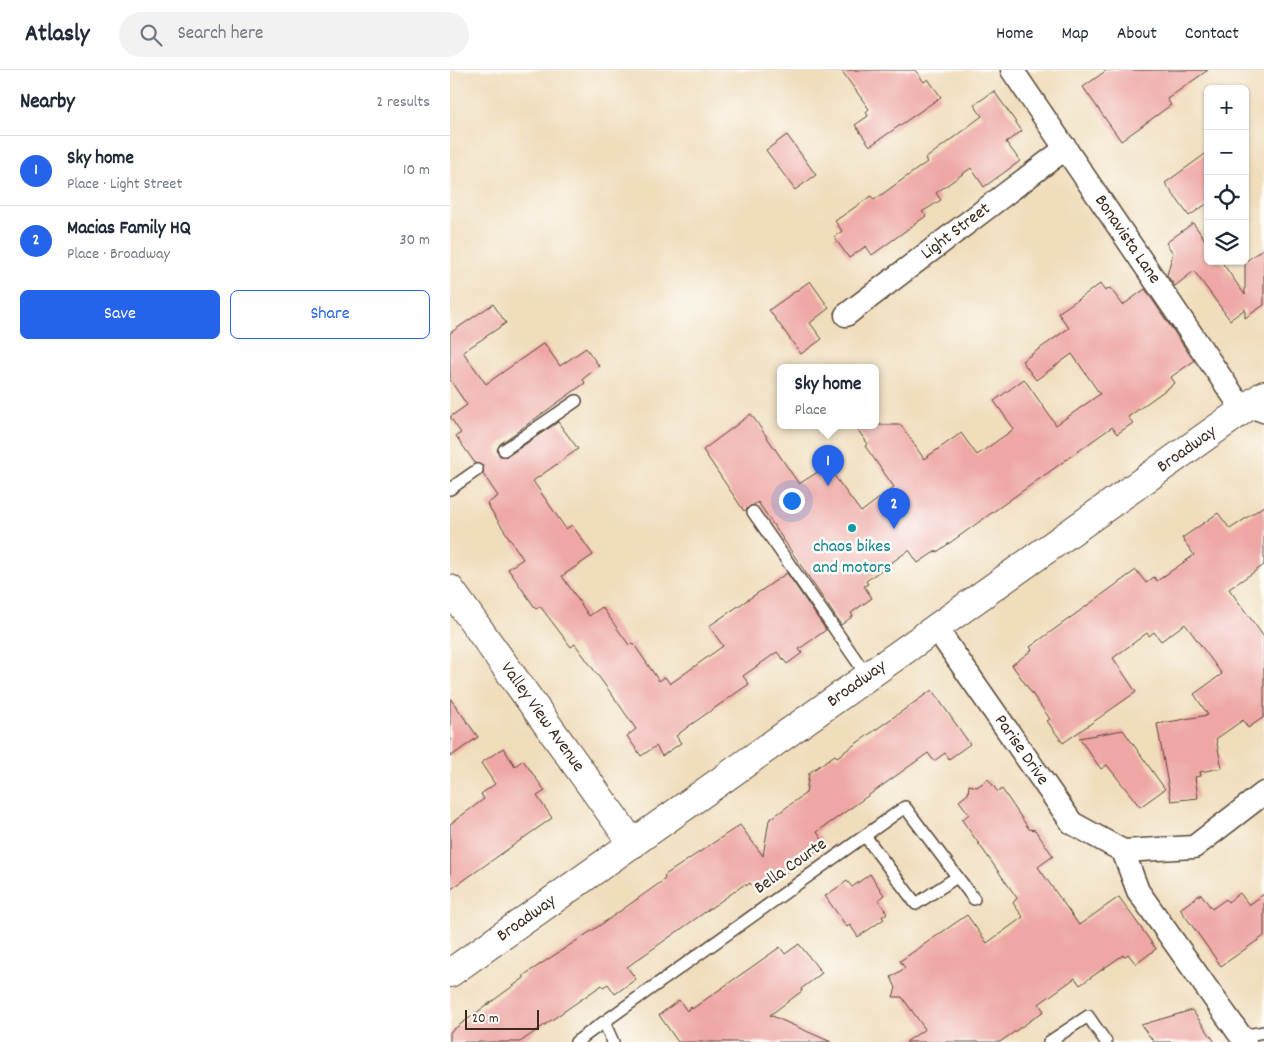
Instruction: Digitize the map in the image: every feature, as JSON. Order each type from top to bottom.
[{"type":"street","name":"Bonavista Lane","points":[[1021,73],[1066,148],[1257,407]]},
{"type":"street","name":"Light Street","points":[[846,315],[1066,148]]},
{"type":"street","name":"Broadway","points":[[450,973],[936,628],[1257,407]]},
{"type":"street","name":"Valley View Avenue","points":[[450,589],[633,844]]},
{"type":"street","name":"Parise Drive","points":[[936,628],[1072,823],[1123,851]]},
{"type":"street","points":[[1243,1039],[1138,891],[1123,851],[1194,847],[1264,793]]},
{"type":"lane","points":[[504,450],[576,401]]},
{"type":"lane","points":[[450,489],[477,470]]},
{"type":"lane","points":[[753,512],[868,677]]},
{"type":"lane","name":"Bella Courte","points":[[576,1042],[905,807],[974,899]]},
{"type":"lane","points":[[865,836],[916,904],[958,877]]},
{"type":"lane","points":[[1049,1042],[1088,1016],[1106,1042]]},
{"type":"lane","points":[[604,1022],[613,1042]]},
{"type":"lane","points":[[1243,1039],[1264,1032]]},
{"type":"building","points":[[841,70],[915,70],[924,82],[928,79],[941,97],[870,146],[855,125],[868,116],[866,112],[869,109]]},
{"type":"building","points":[[1107,70],[1208,70],[1167,99],[1171,105],[1121,141],[1083,87]]},
{"type":"building","points":[[994,91],[1022,131],[1006,142],[1020,161],[984,187],[971,168],[936,193],[941,200],[922,212],[926,216],[872,255],[866,246],[849,258],[834,237],[842,231],[835,221],[871,196],[874,200],[927,162],[925,159],[982,116],[974,105]]},
{"type":"building","points":[[787,135],[816,175],[795,190],[766,150]]},
{"type":"building","points":[[1204,155],[1204,206],[1189,216],[1165,183]]},
{"type":"building","points":[[1193,223],[1204,238],[1204,265],[1224,265],[1245,295],[1245,265],[1249,265],[1249,259],[1264,248],[1264,305],[1245,318],[1245,309],[1230,320],[1194,271],[1175,286],[1167,275],[1173,253],[1166,243]]},
{"type":"building","points":[[810,281],[829,308],[810,323],[822,339],[801,354],[769,310]]},
{"type":"building","points":[[1100,284],[1105,291],[1110,288],[1123,305],[1145,289],[1194,361],[1171,377],[1175,383],[1128,417],[1133,423],[1117,434],[1112,427],[937,552],[918,563],[909,550],[866,581],[868,584],[864,586],[872,598],[851,613],[853,616],[841,625],[758,502],[744,511],[703,450],[751,414],[799,484],[827,466],[861,512],[894,487],[865,446],[868,444],[857,429],[879,429],[879,425],[901,425],[924,459],[961,433],[977,455],[1014,429],[994,401],[1024,379],[1056,425],[1100,394],[1072,354],[1036,380],[1022,361],[1069,328],[1058,313]]},
{"type":"building","points":[[493,304],[506,323],[463,352],[486,384],[544,343],[560,366],[586,348],[599,366],[583,379],[585,383],[500,444],[497,450],[500,456],[508,456],[558,422],[578,449],[533,481],[566,529],[572,525],[593,555],[562,576],[589,616],[602,607],[629,645],[633,643],[659,681],[665,677],[670,684],[723,646],[709,626],[787,573],[826,630],[799,649],[802,653],[787,664],[777,652],[743,676],[749,684],[676,736],[681,743],[662,756],[656,746],[641,756],[627,736],[636,729],[618,703],[575,644],[571,647],[540,606],[536,609],[508,569],[523,559],[487,504],[498,496],[483,474],[483,466],[475,463],[456,436],[461,433],[450,417],[467,405],[450,380],[450,333]]},
{"type":"building","points":[[1264,506],[1264,565],[1229,589],[1264,637],[1264,717],[1248,728],[1243,720],[1216,739],[1222,768],[1200,772],[1201,776],[1195,777],[1198,798],[1171,801],[1157,724],[1208,715],[1194,694],[1222,674],[1185,624],[1161,641],[1154,632],[1149,636],[1147,633],[1113,658],[1136,692],[1063,743],[1047,721],[1050,719],[1012,665],[1032,650],[1030,647],[1136,570],[1146,583],[1154,577],[1157,581],[1194,555],[1182,538],[1218,513],[1230,529]]},
{"type":"building","points":[[932,690],[970,744],[949,759],[945,753],[934,761],[928,753],[817,832],[825,844],[805,859],[757,893],[750,883],[746,886],[745,884],[627,967],[636,979],[615,994],[608,984],[603,987],[602,985],[520,1042],[450,1042],[450,1032],[524,978],[524,975],[599,926],[664,880],[665,875],[740,825],[763,856],[769,820],[806,793],[809,773],[835,755],[837,757]]},
{"type":"building","points":[[450,698],[478,737],[450,757]]},
{"type":"building","points":[[1123,730],[1165,789],[1140,807],[1107,765],[1101,769],[1079,738]]},
{"type":"building","points":[[503,748],[515,766],[523,760],[545,791],[537,796],[552,818],[450,890],[450,824],[484,799],[481,794],[495,784],[481,763]]},
{"type":"building","points":[[988,779],[998,792],[1002,789],[1029,829],[1035,830],[1053,856],[1038,867],[1079,925],[1119,897],[1156,949],[1136,964],[1128,954],[1124,957],[1123,955],[1080,985],[1075,978],[1039,1004],[1044,1011],[1000,1042],[906,1042],[925,1029],[902,997],[893,997],[896,988],[891,977],[905,968],[900,961],[967,915],[987,943],[1023,917],[1013,903],[1017,898],[962,820],[969,814],[959,801],[968,794],[969,785],[977,787]]},
{"type":"building","points":[[870,874],[884,895],[878,900],[887,913],[882,917],[884,919],[858,937],[850,925],[847,927],[825,896],[847,881],[852,887]]},
{"type":"building","points":[[1240,893],[1249,905],[1264,894],[1264,936],[1221,966],[1180,909],[1201,894],[1212,909],[1226,899],[1228,902]]},
{"type":"building","points":[[799,944],[822,973],[770,1015],[831,1042],[678,1042],[659,1015],[679,1000],[687,1011],[691,1007],[692,1009],[780,947],[785,954]]},
{"type":"building","points":[[1192,1010],[1215,1042],[1154,1042],[1141,1025]]},
{"type":"place","name":"Sky home","points":[[828,486]]},
{"type":"place","name":"chaos bikes and motors","points":[[852,528]]},
{"type":"place","name":"Macias Family HQ","points":[[894,529]]}]
